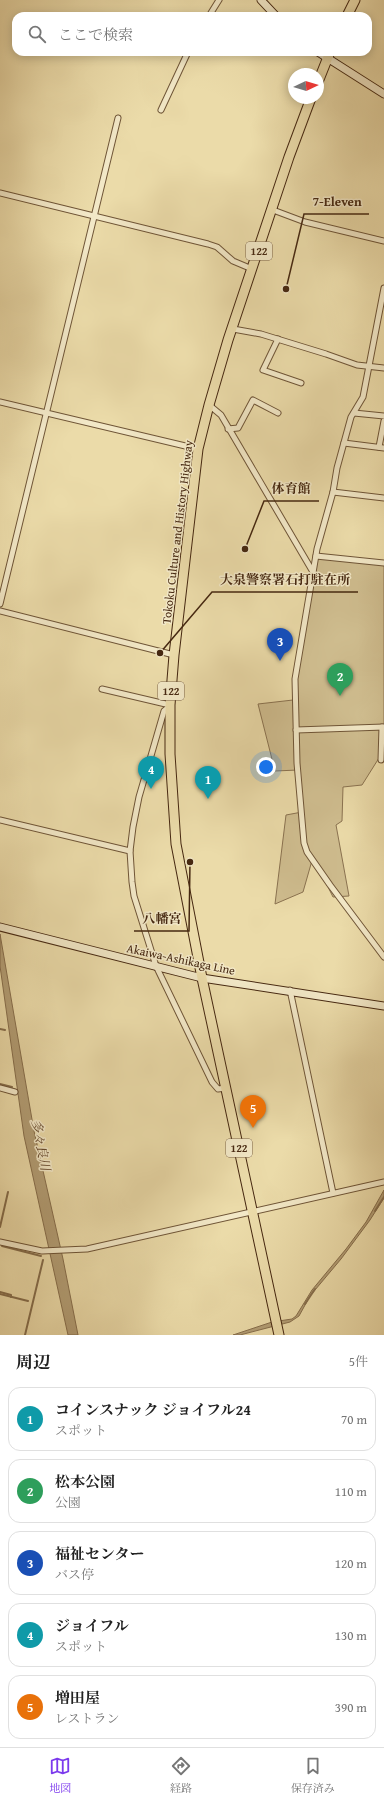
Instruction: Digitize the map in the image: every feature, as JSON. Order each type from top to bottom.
[{"type":"highway","points":[[350,12],[355,0]]},
{"type":"highway","points":[[324,68],[329,56]]},
{"type":"highway","name":"Tokoku Culture and History Highway","points":[[279,1335],[202,978],[176,844],[170,754],[170,706],[174,655],[198,449],[209,404],[252,269],[289,157],[310,104]]},
{"type":"main road","points":[[261,0],[272,12]]},
{"type":"main road","points":[[330,56],[384,94]]},
{"type":"main road","name":"Akaiwa-Ashikaga Line","points":[[0,927],[202,978],[290,990],[384,1006]]},
{"type":"street","points":[[212,12],[219,0]]},
{"type":"street","points":[[161,110],[186,56]]},
{"type":"street","points":[[0,604],[118,118]]},
{"type":"street","points":[[0,193],[208,244],[217,247],[233,261],[252,269]]},
{"type":"street","points":[[272,210],[305,222],[384,241]]},
{"type":"street","points":[[384,288],[363,397],[354,413],[344,443],[316,556],[295,679],[296,730],[304,843],[307,852],[384,957]]},
{"type":"street","points":[[233,329],[278,339],[357,365],[384,368]]},
{"type":"street","points":[[278,339],[263,370],[300,382]]},
{"type":"street","points":[[228,429],[238,428],[253,400],[278,413]]},
{"type":"street","points":[[0,402],[198,449]]},
{"type":"street","points":[[209,404],[221,416],[313,572]]},
{"type":"street","points":[[354,413],[384,416]]},
{"type":"street","points":[[344,443],[382,448],[384,421]]},
{"type":"street","points":[[333,492],[384,498]]},
{"type":"street","points":[[316,556],[384,562]]},
{"type":"street","points":[[0,611],[174,655]]},
{"type":"street","points":[[102,689],[170,706]]},
{"type":"street","points":[[170,706],[164,711],[139,797],[130,851],[134,896],[156,966],[212,1082],[218,1089],[226,1088]]},
{"type":"street","points":[[296,730],[383,727],[381,760]]},
{"type":"street","points":[[0,820],[130,851]]},
{"type":"street","points":[[290,990],[333,1193]]},
{"type":"street","points":[[0,1088],[15,1092]]},
{"type":"street","points":[[0,1242],[48,1251],[87,1249],[384,1182]]},
{"type":"shaded area","points":[[315,558],[384,564],[384,750],[362,785],[343,787],[342,821],[336,825],[349,896],[333,897],[313,857],[303,892],[275,904],[286,815],[302,812],[298,770],[275,771],[258,704],[293,700],[295,679]]},
{"type":"shaded area","points":[[0,934],[34,1131],[63,1259],[78,1335],[68,1335],[24,1136],[0,966]]},
{"type":"shaded area","points":[[384,1190],[384,1198],[370,1220],[341,1259],[310,1296],[299,1316],[290,1322],[240,1335],[233,1335],[272,1322],[292,1319],[296,1316],[312,1290],[366,1222]]},
{"type":"waterway","points":[[0,1029],[5,1030]]},
{"type":"waterway","points":[[0,1084],[12,1087]]},
{"type":"waterway","points":[[0,1227],[8,1192]]},
{"type":"waterway","points":[[375,1211],[384,1197]]},
{"type":"waterway","points":[[2,1246],[41,1256]]},
{"type":"waterway","points":[[25,1335],[43,1260]]},
{"type":"waterway","points":[[305,1304],[315,1289]]},
{"type":"waterway","points":[[0,1292],[11,1295],[11,1297]]},
{"type":"waterway","points":[[0,1294],[28,1301]]},
{"type":"place","name":"7-Eleven","points":[[286,289]]},
{"type":"place","name":"体育館","points":[[245,549]]},
{"type":"place","name":"大泉警察署石打駐在所","points":[[160,653]]},
{"type":"place","name":"福祉センター","points":[[280,661]]},
{"type":"place","name":"松本公園","points":[[340,696]]},
{"type":"place","name":"ジョイフル","points":[[151,789]]},
{"type":"place","name":"コインスナック ジョイフル24","points":[[208,799]]},
{"type":"place","name":"八幡宮","points":[[190,862]]},
{"type":"place","name":"増田屋","points":[[253,1128]]},
{"type":"water label","name":"多々良川","points":[[41,1145]]}]
